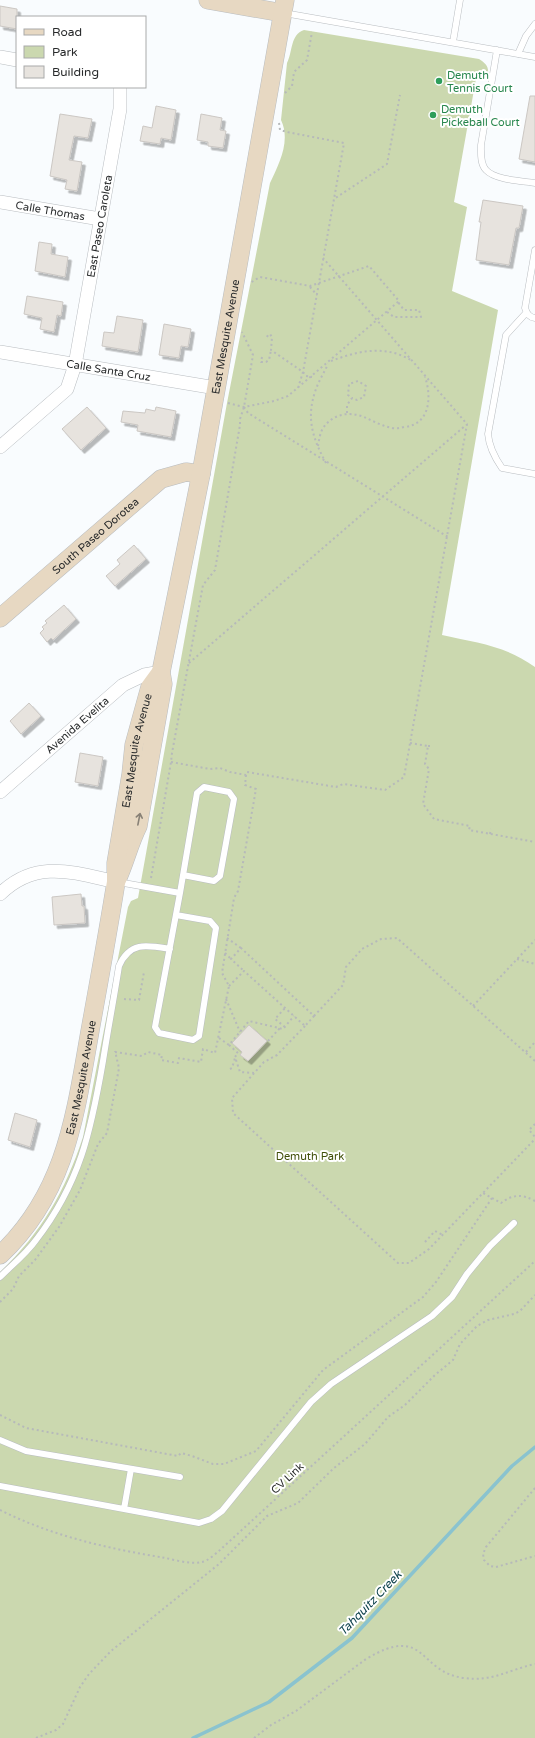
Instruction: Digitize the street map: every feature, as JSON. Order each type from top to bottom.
[{"type":"street","points":[[208,0],[284,7]]},
{"type":"street","name":"East Mesquite Avenue","points":[[0,1255],[13,1243],[34,1215],[48,1192],[66,1149],[74,1121],[116,882],[124,865],[129,844],[138,826],[163,684],[161,672],[201,474],[220,395],[284,7]]},
{"type":"street","points":[[0,57],[16,60]]},
{"type":"street","name":"East Paseo Caroleta","points":[[0,447],[67,389],[76,365],[120,109],[120,88]]},
{"type":"street","name":"Calle Thomas","points":[[0,202],[100,219]]},
{"type":"street","name":"Calle Santa Cruz","points":[[0,352],[76,365],[220,395]]},
{"type":"street","name":"South Paseo Dorotea","points":[[0,618],[162,479],[186,472],[201,474]]},
{"type":"street","name":"Avenida Evelita","points":[[0,792],[123,685],[144,675],[161,672]]},
{"type":"street","points":[[0,894],[8,886],[26,876],[38,872],[54,870],[116,882]]},
{"type":"lane","points":[[453,42],[460,0]]},
{"type":"lane","points":[[284,7],[453,42],[535,57]]},
{"type":"lane","points":[[518,54],[526,36],[535,24]]},
{"type":"lane","points":[[497,50],[482,145],[482,159],[485,170],[494,176],[535,183]]},
{"type":"lane","points":[[535,250],[525,308],[526,313],[530,318],[535,318]]},
{"type":"lane","points":[[526,313],[506,335],[488,434],[492,448],[502,468],[535,474]]},
{"type":"lane","points":[[176,915],[210,921],[216,928],[199,1036],[193,1040],[159,1033],[156,1027],[197,793],[204,787],[229,792],[234,799],[220,876],[214,881],[183,875]]},
{"type":"lane","points":[[116,882],[180,893]]},
{"type":"lane","points":[[0,1277],[36,1240],[52,1217],[76,1173],[86,1146],[94,1114],[119,966],[122,960],[131,950],[143,945],[170,949]]},
{"type":"lane","points":[[0,1486],[200,1523],[211,1519],[222,1511],[311,1402],[331,1384],[432,1316],[452,1297],[467,1274],[490,1246],[514,1223]]},
{"type":"lane","points":[[0,1440],[26,1450],[180,1478]]},
{"type":"lane","points":[[124,1509],[131,1469]]},
{"type":"path","points":[[284,94],[292,86],[294,72],[307,60],[312,32]]},
{"type":"path","points":[[334,199],[387,164],[400,95]]},
{"type":"path","points":[[279,119],[280,130],[344,143],[303,372],[298,388]]},
{"type":"path","points":[[323,258],[467,424]]},
{"type":"path","points":[[250,284],[260,277],[310,286],[369,266],[399,301],[398,302],[404,310],[419,310],[421,317],[394,316],[387,312]]},
{"type":"path","points":[[310,286],[317,295]]},
{"type":"path","points":[[244,407],[274,401],[288,396],[398,302]]},
{"type":"path","points":[[156,880],[151,879],[188,663],[203,585],[215,570],[240,419],[244,407],[253,355],[241,331]]},
{"type":"path","points":[[262,357],[261,362],[266,362],[269,360],[272,337],[270,334],[267,337]]},
{"type":"path","points":[[271,350],[303,372],[306,376],[312,377]]},
{"type":"path","points":[[327,463],[317,447],[312,430],[310,411],[315,391],[329,362],[353,353],[371,350],[391,352],[412,360]]},
{"type":"path","points":[[317,447],[322,429],[333,418],[347,413],[362,416],[394,428],[410,427],[420,421],[428,408],[430,390],[425,375]]},
{"type":"path","points":[[358,381],[366,386],[364,397],[358,400],[352,398],[348,395],[349,384],[358,381]]},
{"type":"path","points":[[220,395],[244,407],[248,413],[448,537]]},
{"type":"path","points":[[347,413],[347,405],[352,398]]},
{"type":"path","points":[[188,663],[467,424]]},
{"type":"path","points":[[171,762],[210,769],[220,768],[230,772],[246,775],[247,772],[336,786],[343,784],[385,790],[404,777],[467,424]]},
{"type":"path","points":[[410,743],[432,746]]},
{"type":"path","points":[[428,746],[425,764],[429,769],[423,804],[434,819],[470,826],[469,830],[535,842]]},
{"type":"path","points":[[490,834],[491,829]]},
{"type":"path","points":[[227,938],[241,948],[314,1016]]},
{"type":"path","points":[[535,1061],[397,938],[381,939],[362,949],[346,967],[343,984],[277,1056],[264,1062],[232,1098],[233,1113],[398,1263],[409,1263],[429,1249],[443,1235],[535,1138],[529,1130],[535,1124]]},
{"type":"path","points":[[473,1006],[535,940]]},
{"type":"path","points":[[231,959],[241,948]]},
{"type":"path","points":[[225,953],[305,1026]]},
{"type":"path","points":[[517,959],[535,964]]},
{"type":"path","points":[[229,986],[244,971]]},
{"type":"path","points":[[123,1006],[124,998],[139,1000],[144,972]]},
{"type":"path","points":[[226,999],[240,1032]]},
{"type":"path","points":[[284,1028],[275,1019],[285,1008]]},
{"type":"path","points":[[284,1028],[294,1016]]},
{"type":"path","points":[[228,1045],[250,1021],[284,1028]]},
{"type":"path","points":[[268,1041],[280,1028]]},
{"type":"path","points":[[219,1037],[238,1053],[231,1069],[234,1072]]},
{"type":"path","points":[[526,1052],[535,1042]]},
{"type":"path","points":[[115,1052],[116,1044]]},
{"type":"path","points":[[235,1057],[240,1072],[254,1073]]},
{"type":"path","points":[[483,1194],[501,1203],[509,1197],[516,1195],[525,1196],[535,1201]]},
{"type":"path","points":[[0,1415],[26,1428],[178,1456],[181,1453],[213,1464],[224,1464],[256,1451],[323,1370],[423,1297],[436,1282],[492,1198]]},
{"type":"path","points":[[425,1242],[435,1231],[443,1235]]},
{"type":"path","name":"CV Link","points":[[0,1510],[13,1517],[84,1542],[186,1562],[203,1562],[220,1550],[535,1261]]},
{"type":"path","points":[[36,1738],[56,1730],[63,1724],[80,1687],[89,1674],[111,1651],[219,1564],[267,1516],[298,1503],[334,1468],[365,1444],[388,1417],[405,1405],[435,1375],[453,1360],[460,1344],[477,1326],[488,1320],[514,1314],[535,1296]]},
{"type":"path","points":[[535,1488],[486,1547],[483,1554],[484,1560],[490,1566],[496,1567],[535,1556]]},
{"type":"path","points":[[254,1738],[271,1725],[296,1711],[366,1659],[376,1653],[392,1647],[412,1647],[420,1651],[439,1669],[448,1674],[476,1680],[491,1678],[535,1664]]},
{"type":"green space","name":"Demuth Park","points":[[304,30],[479,59],[485,63],[488,69],[488,74],[477,73],[454,202],[467,207],[452,291],[498,310],[442,635],[501,649],[535,667],[535,1738],[0,1738],[0,1272],[28,1242],[50,1210],[60,1193],[83,1137],[128,907],[131,901],[138,898],[227,403],[270,183],[283,152],[285,136],[281,120],[287,63],[294,39],[299,32]]},
{"type":"building","points":[[0,6],[17,9],[16,29],[0,26]]},
{"type":"building","points":[[530,96],[535,96],[535,162],[519,159]]},
{"type":"building","points":[[156,106],[176,110],[171,140],[161,138],[160,144],[140,141],[143,126],[152,128]]},
{"type":"building","points":[[60,114],[92,119],[88,138],[74,136],[69,160],[82,162],[77,191],[65,189],[67,180],[50,176]]},
{"type":"building","points":[[201,114],[222,118],[220,130],[226,131],[223,148],[208,146],[208,142],[197,140]]},
{"type":"building","points":[[483,200],[523,206],[519,228],[516,228],[509,265],[476,260],[481,222],[479,222]]},
{"type":"building","points":[[39,242],[52,244],[51,254],[68,257],[65,277],[35,271]]},
{"type":"building","points":[[27,296],[63,302],[61,316],[57,315],[54,332],[40,329],[42,318],[24,314]]},
{"type":"building","points":[[117,316],[143,320],[138,352],[102,346],[104,332],[114,333]]},
{"type":"building","points":[[164,324],[191,329],[188,347],[181,346],[179,358],[159,355]]},
{"type":"building","points":[[87,407],[106,428],[81,450],[62,429]]},
{"type":"building","points":[[156,407],[176,411],[171,437],[137,431],[138,425],[121,422],[123,411],[145,413],[146,409],[155,411]]},
{"type":"building","points":[[134,545],[146,559],[115,586],[106,576],[120,564],[117,560]]},
{"type":"building","points":[[64,605],[76,619],[53,640],[51,638],[47,642],[40,633],[44,629],[42,627],[47,623],[45,621]]},
{"type":"building","points":[[29,703],[41,716],[21,734],[10,721]]},
{"type":"building","points":[[80,753],[103,757],[98,786],[75,782]]},
{"type":"building","points":[[81,894],[82,906],[84,906],[85,923],[54,925],[52,897]]},
{"type":"building","points":[[249,1025],[267,1041],[248,1061],[240,1055],[242,1052],[232,1043]]},
{"type":"building","points":[[15,1113],[37,1120],[30,1147],[8,1140]]},
{"type":"waterway","name":"Tahquitz Creek","points":[[193,1738],[269,1702],[352,1638],[512,1466],[535,1447]]},
{"type":"place","name":"Demuth Tennis Court","points":[[439,81]]},
{"type":"place","name":"Demuth Pickeball Court","points":[[433,115]]}]
